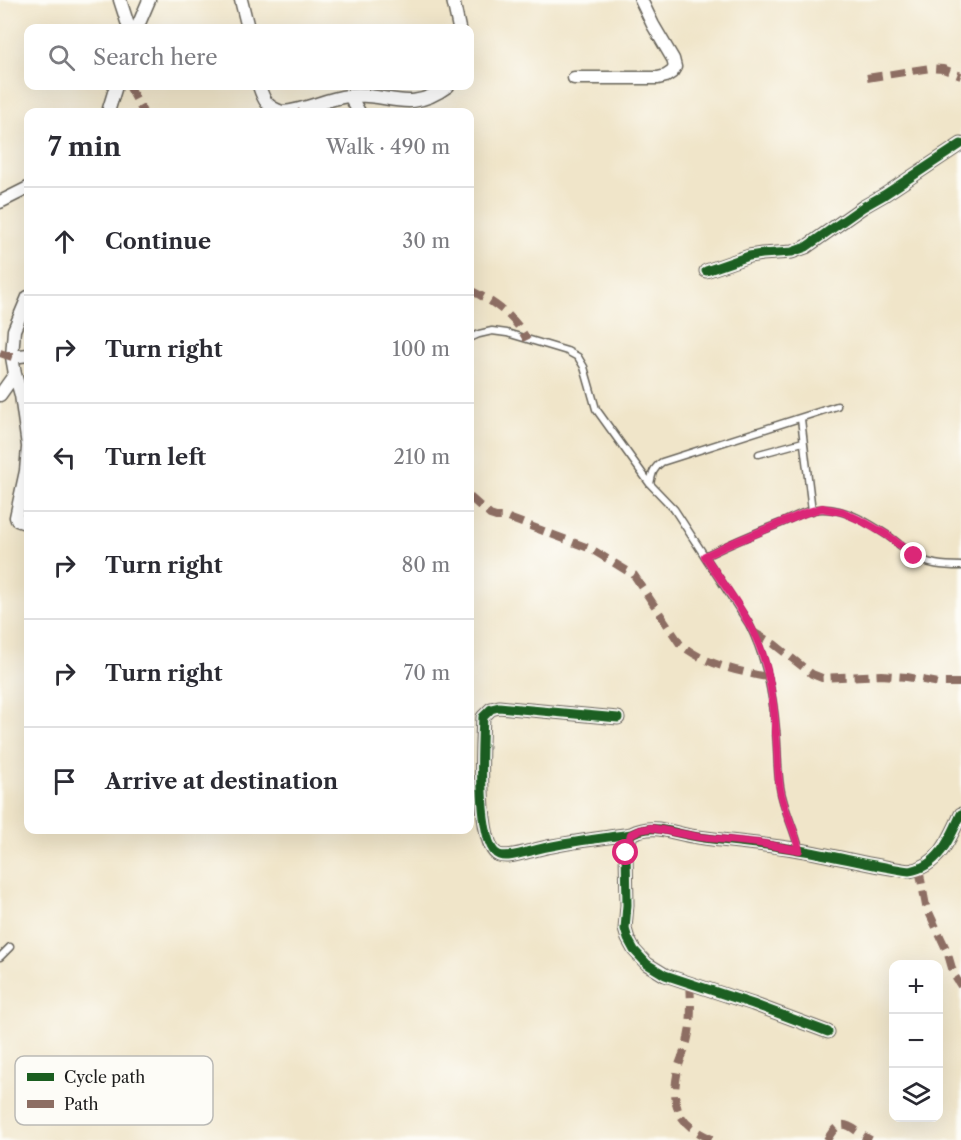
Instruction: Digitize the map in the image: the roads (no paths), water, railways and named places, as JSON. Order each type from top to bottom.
[{"type":"street","points":[[120,0],[128,24]]},
{"type":"street","points":[[139,24],[149,0]]},
{"type":"street","points":[[241,0],[247,24]]},
{"type":"street","points":[[453,0],[458,24]]},
{"type":"street","points":[[574,78],[658,78],[672,72],[675,67],[674,59],[640,0]]},
{"type":"street","points":[[109,108],[115,90]]},
{"type":"street","points":[[261,90],[271,108]]},
{"type":"street","points":[[305,108],[350,96],[410,102],[426,98],[441,90]]},
{"type":"street","points":[[350,96],[357,108]]},
{"type":"street","points":[[706,271],[749,256],[792,252],[806,248],[863,207],[961,144]]},
{"type":"street","points":[[0,202],[24,190]]},
{"type":"street","points":[[24,306],[14,330],[12,345],[12,357],[24,417]]},
{"type":"street","points":[[12,357],[24,356]]},
{"type":"street","points":[[0,395],[15,374]]},
{"type":"street","points":[[24,480],[16,514],[17,520],[24,523]]},
{"type":"street","points":[[618,718],[499,707],[491,709],[483,717],[481,792],[488,840],[493,851],[500,856],[516,855],[561,843],[631,834],[651,828],[699,837],[758,843],[909,871],[927,865],[937,856],[949,841],[961,814]]},
{"type":"street","points":[[631,834],[626,853],[625,929],[634,951],[647,964],[665,975],[828,1032]]},
{"type":"lane","points":[[474,336],[492,331],[507,333],[567,351],[578,357],[584,367],[596,409],[656,492],[674,509],[749,624],[759,643],[764,662],[776,732],[780,788],[799,850]]},
{"type":"lane","points":[[650,484],[652,473],[662,462],[837,406]]},
{"type":"lane","points":[[801,419],[812,511]]},
{"type":"lane","points":[[759,454],[803,442]]},
{"type":"lane","points":[[705,556],[805,513],[822,508],[843,512],[887,535],[914,556],[930,564],[961,566]]},
{"type":"lane","points":[[0,957],[10,947]]}]
